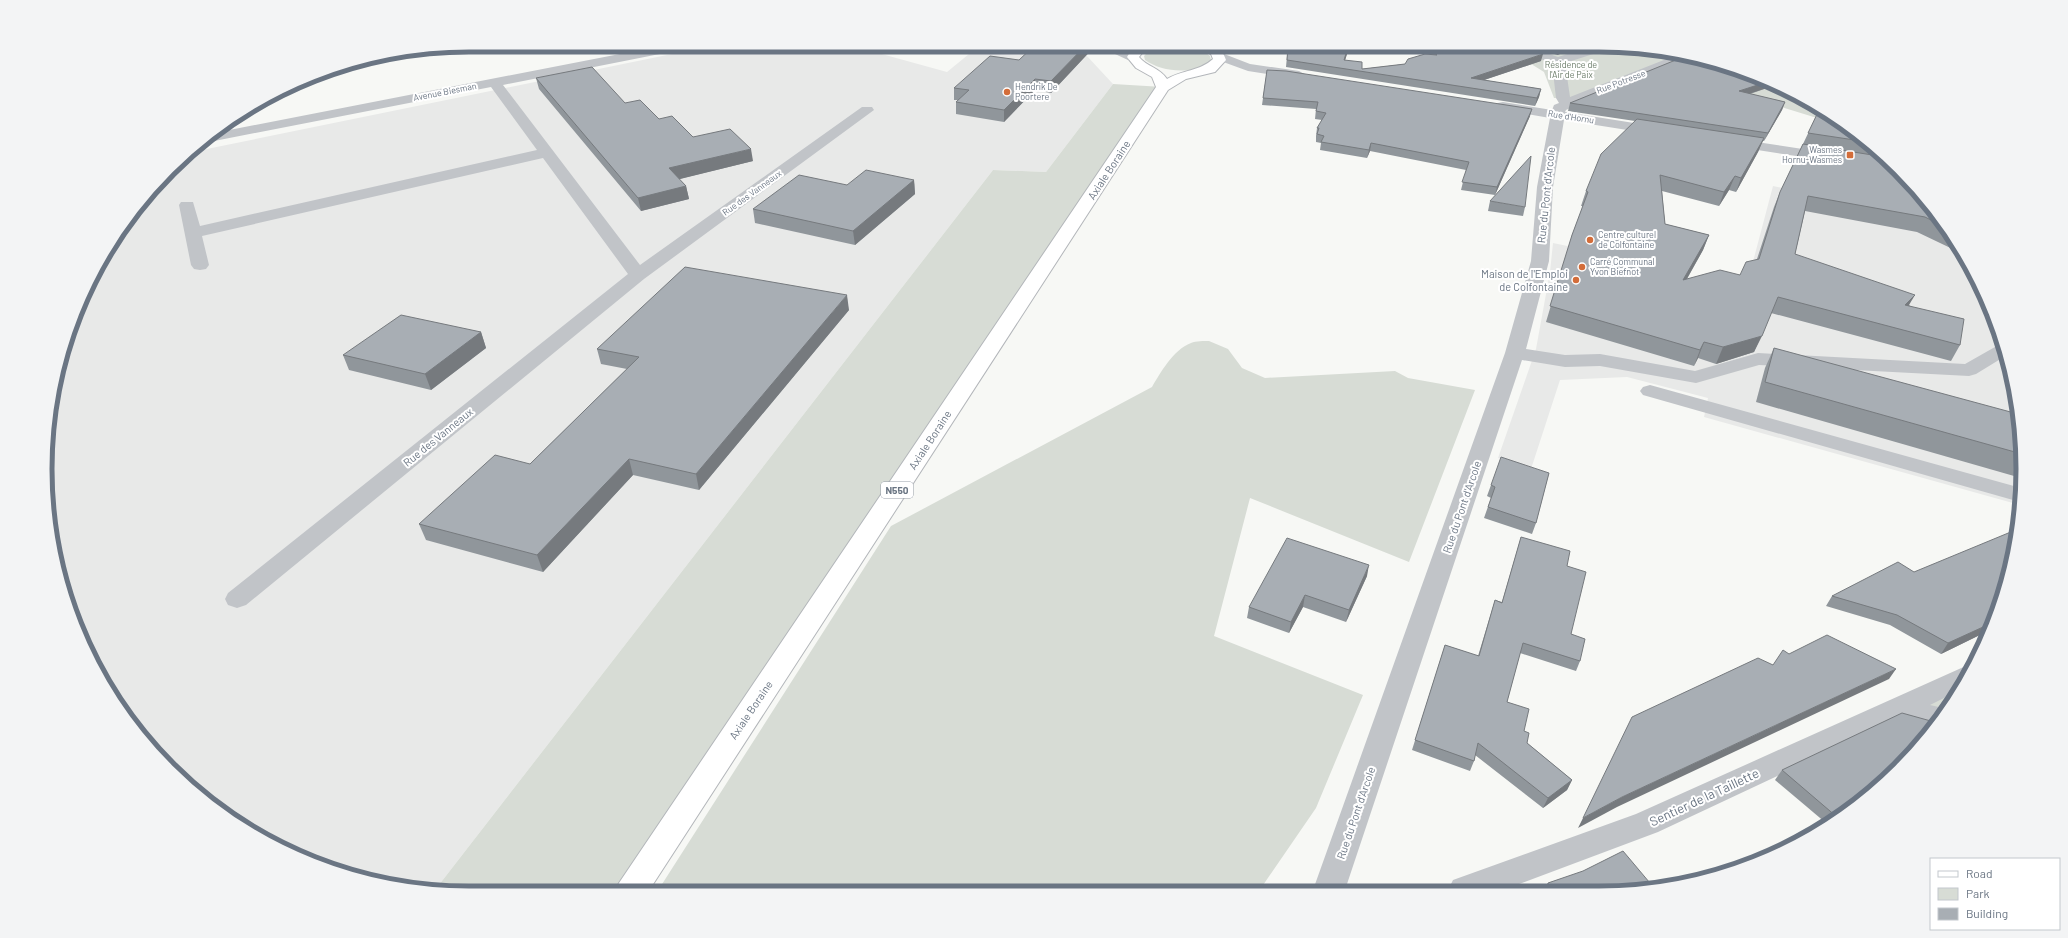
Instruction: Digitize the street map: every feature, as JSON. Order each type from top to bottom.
[{"type":"main road","name":"Axiale Boraine","points":[[1135,52],[1135,61],[1157,73],[1161,78],[1163,87]]},
{"type":"main road","points":[[1210,68],[1220,60],[1212,52]]},
{"type":"main road","name":"Axiale Boraine","points":[[1146,68],[1167,73],[1192,73]]},
{"type":"main road","name":"Axiale Boraine","points":[[634,886],[1163,87],[1173,80],[1210,68]]},
{"type":"street","name":"Avenue Biesman","points":[[215,138],[649,52]]},
{"type":"street","points":[[1214,52],[1227,60],[1247,67]]},
{"type":"street","points":[[1532,52],[1558,61],[1586,52]]},
{"type":"street","name":"Rue Potresse","points":[[1567,105],[1678,60]]},
{"type":"street","points":[[1558,61],[1563,98],[1567,105],[1599,101]]},
{"type":"street","points":[[1210,68],[1247,67],[1315,77]]},
{"type":"street","points":[[494,82],[545,153],[638,275]]},
{"type":"street","name":"Rue d'Hornu","points":[[1486,104],[1567,105],[1674,133]]},
{"type":"street","name":"Rue du Pont d'Arcole","points":[[1330,886],[1515,353],[1540,261],[1545,187],[1567,105]]},
{"type":"street","name":"Rue des Vanneaux","points":[[237,598],[638,275],[867,110]]},
{"type":"street","points":[[1719,140],[1841,159]]},
{"type":"street","points":[[193,233],[545,153]]},
{"type":"street","points":[[186,205],[200,264]]},
{"type":"street","points":[[1515,353],[1565,361],[1600,360],[1696,377],[1758,359],[1969,370],[1999,351]]},
{"type":"street","points":[[1650,391],[2015,494]]},
{"type":"street","name":"Sentier de la Taillette","points":[[1475,886],[1647,823],[1959,679]]},
{"type":"street","points":[[1897,708],[1935,717]]},
{"type":"shaded area","points":[[682,52],[874,52],[947,72],[971,52],[1075,52],[1086,55],[1113,84],[1046,172],[993,170],[439,885],[388,878],[335,864],[309,854],[260,830],[215,800],[194,783],[155,744],[122,701],[95,653],[74,603],[60,550],[53,496],[52,469],[56,415],[66,361],[84,309],[108,260],[122,237],[155,194],[200,150]]},
{"type":"shaded area","points":[[1773,186],[1926,218],[1935,222],[1946,237],[1973,285],[1994,335],[2002,361],[2008,388],[2015,442],[2016,469],[2014,503],[1704,417],[1708,398],[1627,377],[1560,380],[1531,469],[1498,458],[1536,349],[1550,272],[1553,243],[1615,256],[1646,267],[1742,292],[1750,273]]},
{"type":"green space","points":[[1148,52],[1204,52],[1210,56],[1211,60],[1205,65],[1197,68],[1178,70],[1152,64],[1145,60],[1144,56]]},
{"type":"green space","name":"Résidence de l'Air de Paix","points":[[1512,52],[1626,53],[1672,59],[1571,98],[1554,98],[1544,72]]},
{"type":"green space","points":[[1739,76],[1783,95],[1821,116],[1817,118],[1775,105],[1744,93]]},
{"type":"green space","points":[[1113,84],[1163,87],[633,886],[439,885],[993,170],[1046,172]]},
{"type":"green space","points":[[1209,341],[1228,349],[1242,368],[1265,378],[1395,371],[1408,378],[1475,390],[1409,562],[1250,498],[1214,636],[1363,695],[1316,808],[1262,886],[661,886],[891,526],[1152,387],[1173,356],[1185,346],[1193,342]]},
{"type":"green space","points":[[1959,679],[1935,717],[1897,708]]},
{"type":"building","points":[[1028,52],[1079,52],[1051,81],[1035,79],[1004,110],[956,102],[969,90],[954,88],[990,56],[1019,60]]},
{"type":"building","points":[[1288,52],[1346,52],[1344,60],[1362,62],[1362,69],[1405,64],[1408,59],[1425,54],[1437,55],[1433,52],[1537,52],[1543,54],[1471,78],[1541,89],[1537,98],[1287,60]]},
{"type":"building","points":[[1677,60],[1707,66],[1759,84],[1739,91],[1785,102],[1768,133],[1570,103]]},
{"type":"building","points":[[592,67],[625,103],[640,100],[659,119],[672,116],[693,137],[730,129],[751,149],[669,168],[686,186],[638,198],[536,78]]},
{"type":"building","points":[[1267,70],[1286,71],[1532,109],[1497,187],[1462,182],[1469,162],[1371,143],[1369,150],[1321,142],[1324,136],[1317,134],[1319,128],[1317,128],[1326,113],[1316,111],[1318,102],[1263,98]]},
{"type":"building","points":[[1817,114],[1856,140],[1808,133]]},
{"type":"building","points":[[1637,119],[1764,138],[1741,178],[1735,176],[1724,192],[1660,175],[1665,224],[1709,235],[1683,280],[1720,270],[1740,275],[1746,262],[1759,259],[1780,192],[1803,144],[1874,155],[1913,194],[1935,222],[1925,217],[1808,196],[1795,254],[1915,295],[1905,305],[1964,319],[1960,345],[1778,297],[1762,336],[1723,347],[1704,342],[1700,350],[1550,306],[1572,235],[1588,192],[1586,191],[1601,154]]},
{"type":"building","points":[[1531,156],[1525,207],[1490,201]]},
{"type":"building","points":[[866,170],[914,180],[853,231],[753,209],[799,175],[847,185]]},
{"type":"building","points":[[685,267],[847,295],[696,474],[629,459],[537,555],[419,524],[495,455],[530,464],[639,357],[597,349]]},
{"type":"building","points":[[401,315],[481,332],[425,374],[343,355]]},
{"type":"building","points":[[1774,348],[2012,412],[2015,452],[1765,382]]},
{"type":"building","points":[[1501,457],[1549,473],[1536,523],[1488,507],[1495,487],[1491,485]]},
{"type":"building","points":[[2011,532],[2002,577],[1985,626],[1948,643],[1897,615],[1832,596],[1898,562],[1914,572]]},
{"type":"building","points":[[1521,537],[1570,551],[1567,566],[1586,572],[1571,634],[1585,639],[1580,661],[1523,643],[1507,702],[1529,709],[1524,731],[1529,733],[1527,743],[1572,780],[1548,798],[1478,743],[1474,761],[1415,740],[1445,645],[1479,656],[1495,600],[1502,603]]},
{"type":"building","points":[[1287,538],[1369,565],[1349,610],[1305,595],[1291,622],[1249,607]]},
{"type":"building","points":[[1827,635],[1896,669],[1622,797],[1583,818],[1632,717],[1758,658],[1773,665],[1783,650],[1789,654]]},
{"type":"building","points":[[1902,713],[1931,721],[1894,764],[1874,783],[1834,814],[1782,770]]},
{"type":"building","points":[[1623,851],[1649,882],[1599,886],[1542,886],[1583,871]]},
{"type":"place","name":"Hendrik De Poortere","points":[[1007,92]]},
{"type":"place","name":"Wasmes Hornu-Wasmes","points":[[1850,155]]},
{"type":"place","name":"Centre culturel de Colfontaine","points":[[1590,240]]},
{"type":"place","name":"Carré Communal Yvon Biefnot","points":[[1582,267]]},
{"type":"place","name":"Maison de l'Emploi de Colfontaine","points":[[1576,280]]}]
